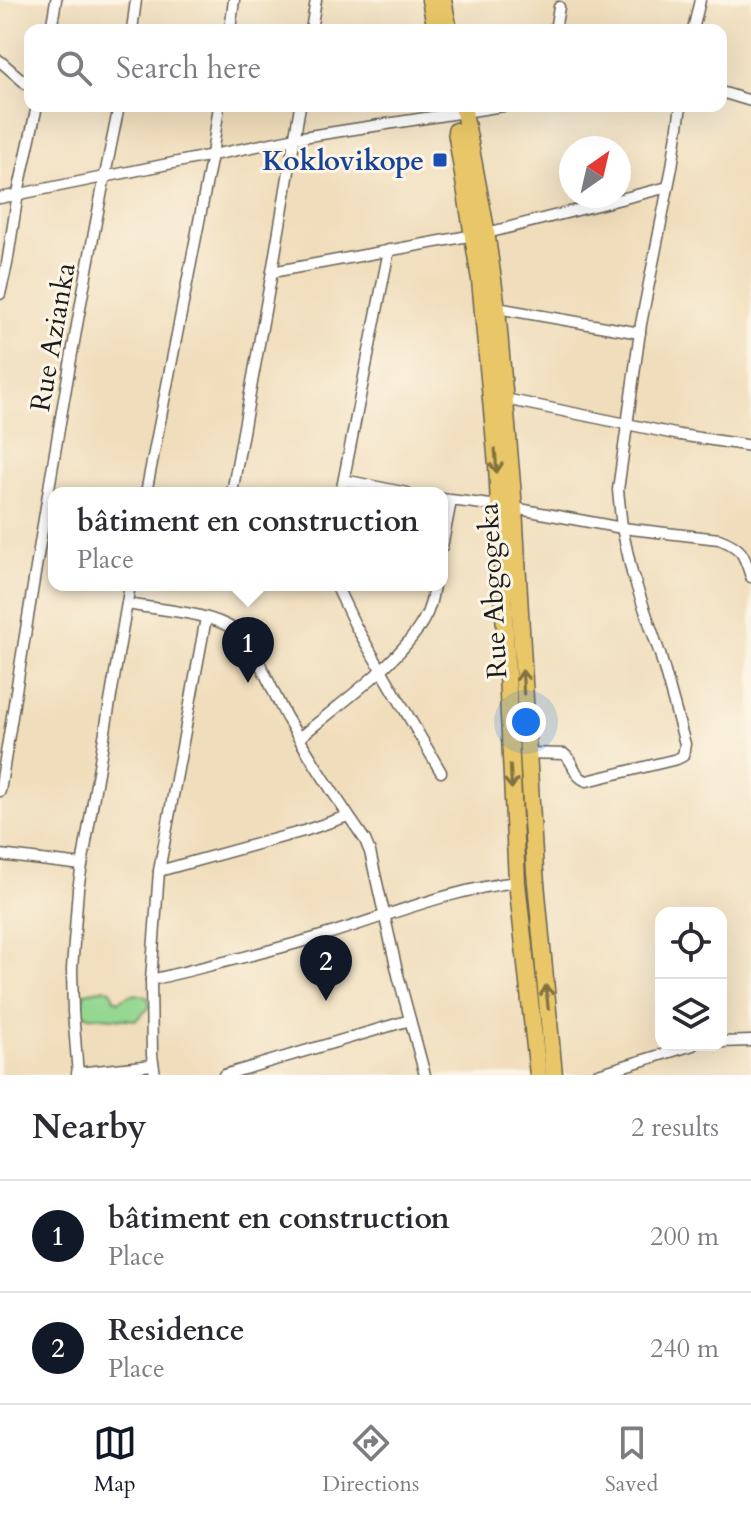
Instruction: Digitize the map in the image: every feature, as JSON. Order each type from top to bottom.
[{"type":"main road","points":[[430,0],[435,24]]},
{"type":"main road","points":[[443,0],[448,24]]},
{"type":"main road","name":"Rue Abgogeka","points":[[459,112],[480,234],[497,308],[505,399],[517,882],[538,1075]]},
{"type":"main road","name":"Rue Abgogeka","points":[[480,234],[480,280],[506,507],[554,1075]]},
{"type":"street","points":[[52,24],[56,0]]},
{"type":"street","points":[[133,24],[136,0]]},
{"type":"street","points":[[231,24],[234,0]]},
{"type":"street","points":[[312,24],[316,0]]},
{"type":"street","points":[[694,24],[700,0]]},
{"type":"street","points":[[556,24],[559,7]]},
{"type":"street","points":[[0,61],[24,82]]},
{"type":"street","points":[[727,94],[751,101]]},
{"type":"street","points":[[0,294],[36,112]]},
{"type":"street","name":"Rue Azianka","points":[[55,487],[104,176],[118,112]]},
{"type":"street","points":[[147,487],[218,112]]},
{"type":"street","points":[[233,487],[299,112]]},
{"type":"street","points":[[0,198],[441,112]]},
{"type":"street","points":[[527,753],[564,754],[569,757],[577,775],[587,781],[683,756],[685,744],[670,690],[632,573],[618,490],[640,333],[680,112]]},
{"type":"street","points":[[272,272],[480,234],[668,187]]},
{"type":"street","points":[[342,487],[389,250]]},
{"type":"street","points":[[497,308],[640,333]]},
{"type":"street","points":[[505,399],[751,446]]},
{"type":"street","points":[[344,480],[378,487]]},
{"type":"street","points":[[448,500],[622,528],[719,539],[733,544],[743,553],[751,577]]},
{"type":"street","name":"Rue Azianka","points":[[0,791],[48,525]]},
{"type":"street","points":[[129,591],[78,889],[72,969],[78,1074],[154,1070],[151,980],[159,871],[206,618]]},
{"type":"street","points":[[339,591],[355,625],[441,772]]},
{"type":"street","points":[[299,738],[381,669],[411,638],[423,623],[433,591]]},
{"type":"street","points":[[127,604],[206,618],[230,627],[244,639],[299,738],[370,852],[425,1075]]},
{"type":"street","points":[[159,871],[348,816]]},
{"type":"street","points":[[0,855],[82,865]]},
{"type":"street","points":[[151,980],[315,938],[445,897],[517,882]]},
{"type":"street","points":[[224,1075],[410,1020]]},
{"type":"street","points":[[727,1042],[751,1041]]},
{"type":"street","points":[[595,1075],[673,1051]]},
{"type":"green space","points":[[111,990],[114,999],[119,1001],[133,995],[144,996],[148,998],[150,1007],[136,1020],[89,1016],[81,1012],[84,993]]},
{"type":"place","name":"Koklovikope","points":[[440,160]]},
{"type":"place","name":"bâtiment en construction","points":[[248,683]]},
{"type":"place","name":"Residence","points":[[326,1001]]}]
